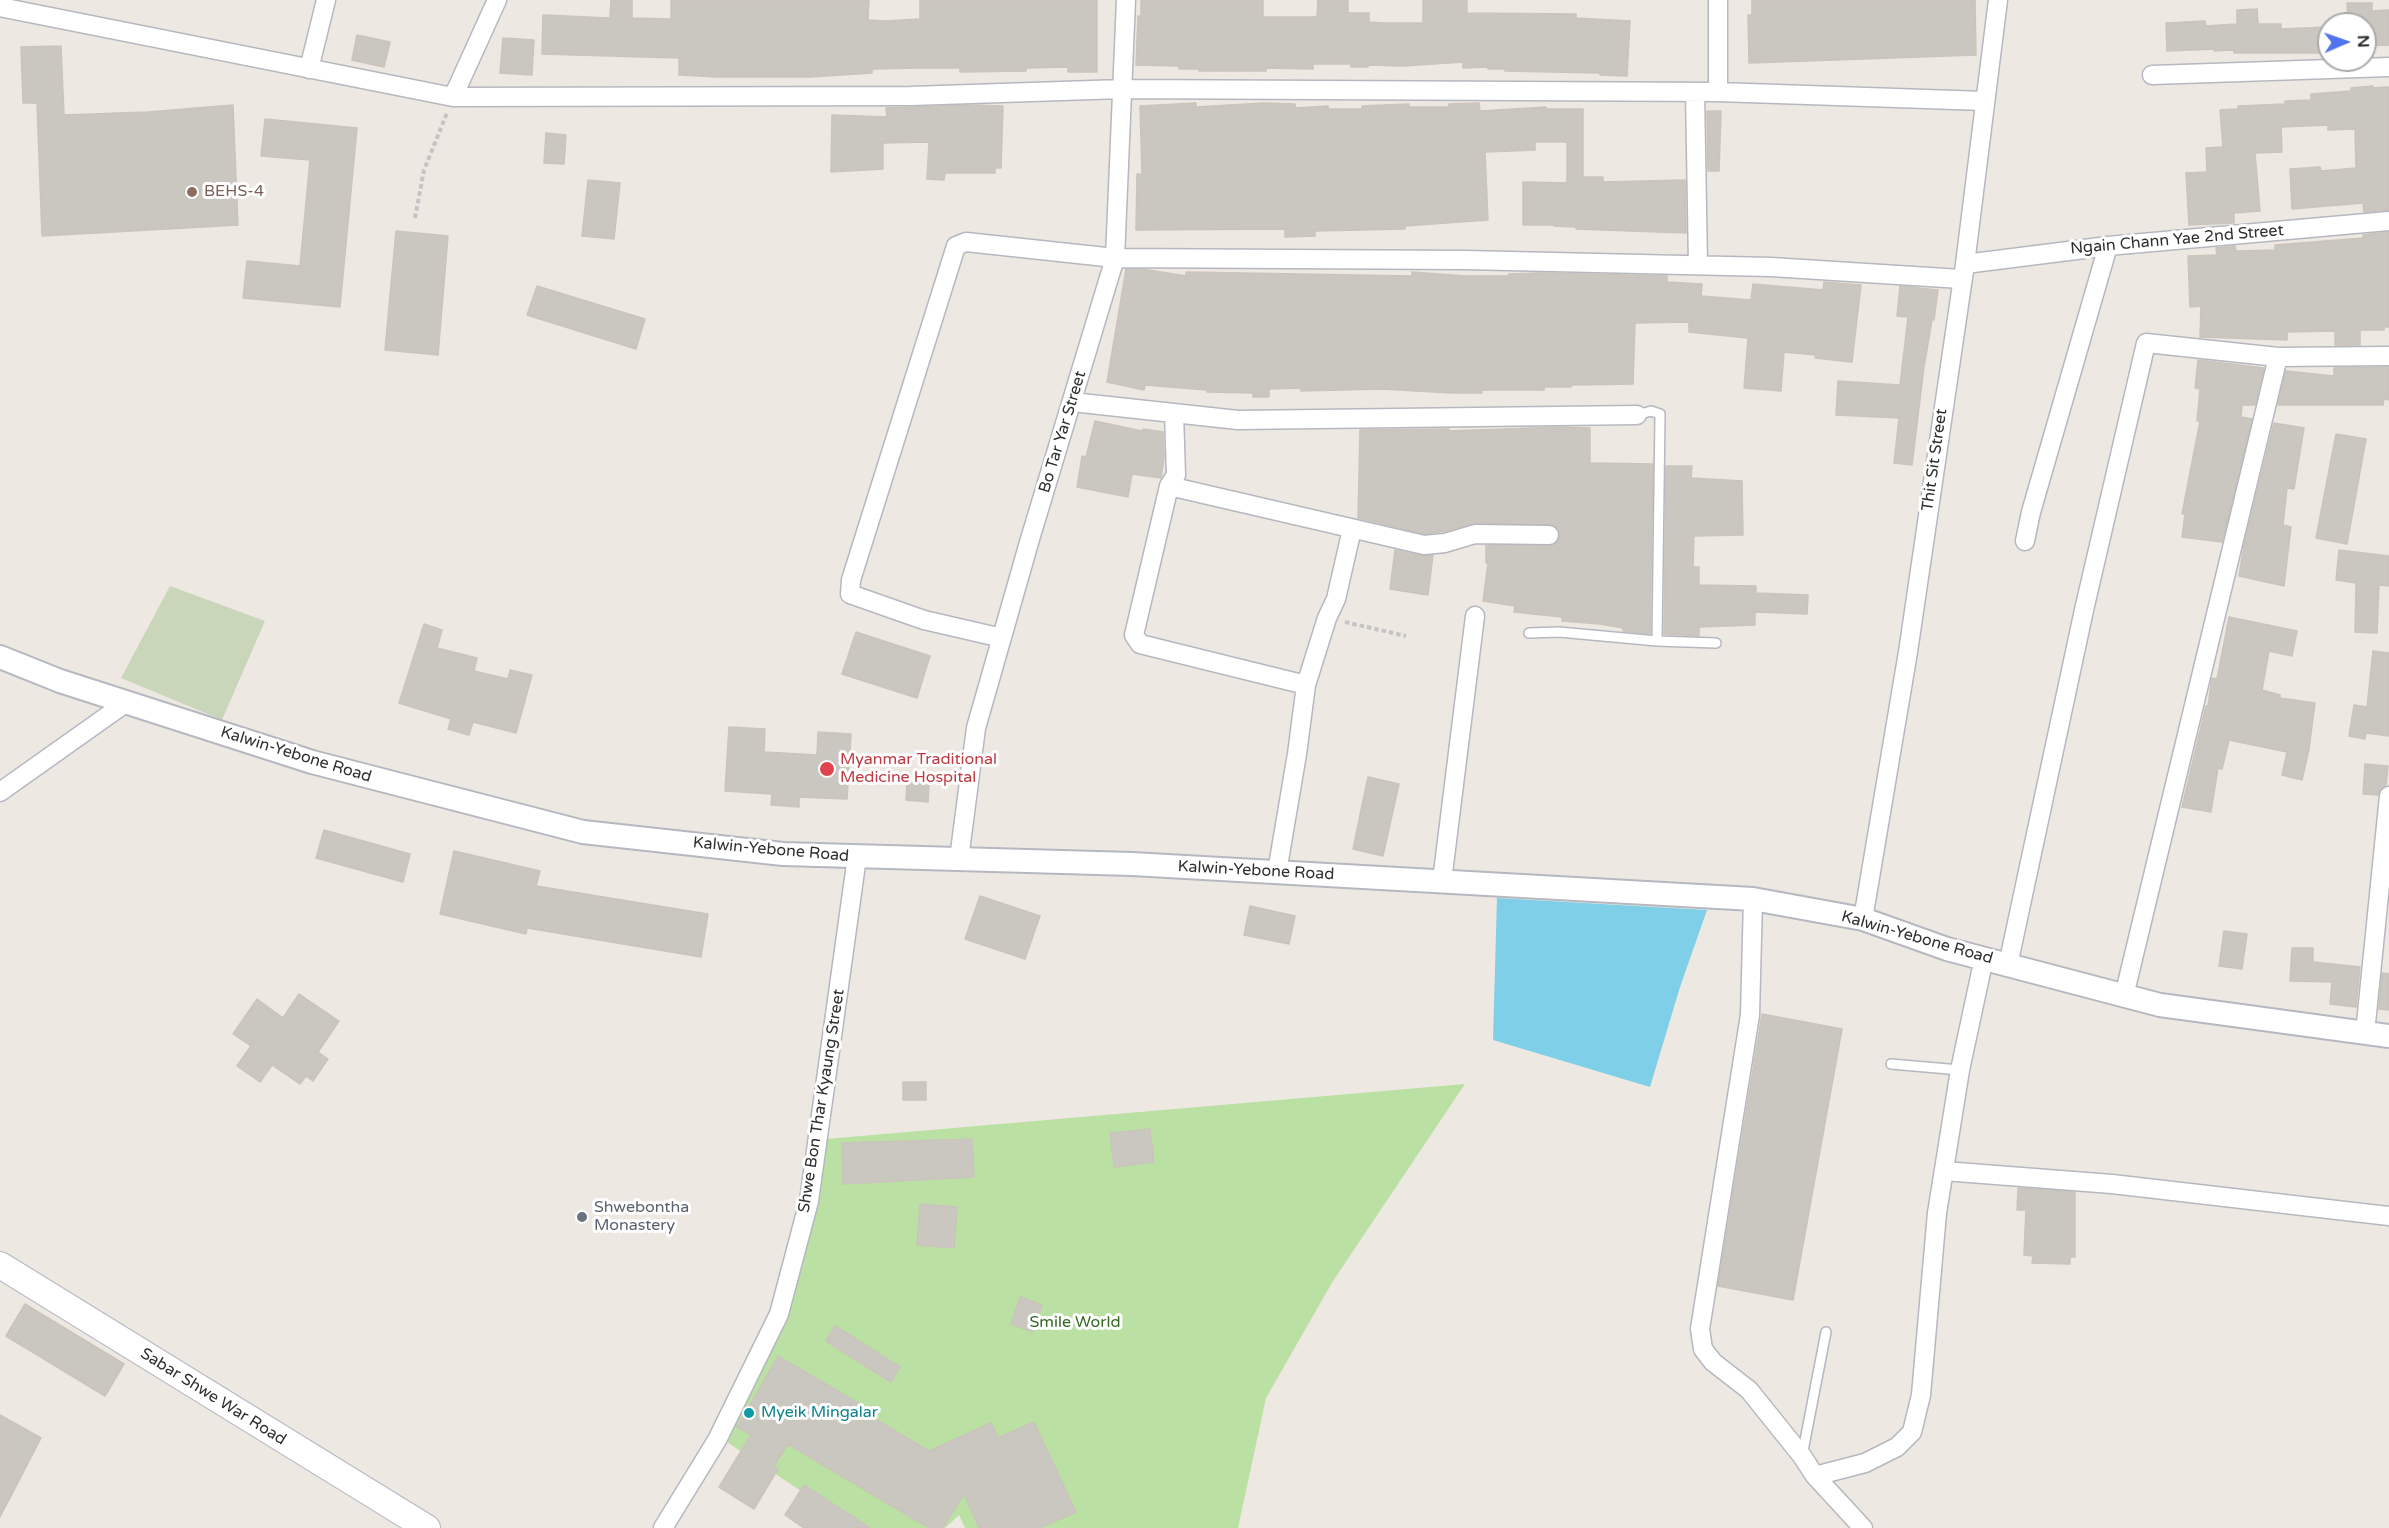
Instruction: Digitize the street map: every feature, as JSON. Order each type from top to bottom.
[{"type":"main road","name":"Sabar Shwe War Road","points":[[0,1265],[427,1528]]},
{"type":"street","points":[[309,69],[326,0]]},
{"type":"street","points":[[453,97],[497,0]]},
{"type":"street","name":"Bo Tar Yar Street","points":[[959,859],[976,728],[1030,539],[1115,258],[1126,0]]},
{"type":"street","points":[[1718,0],[1718,92]]},
{"type":"street","name":"Thit Sit Street","points":[[1863,919],[1908,652],[1963,271],[1998,0]]},
{"type":"street","points":[[0,7],[453,97],[910,96],[1122,90],[1718,92],[1985,101]]},
{"type":"street","points":[[2152,75],[2389,66]]},
{"type":"street","points":[[1695,92],[1698,265]]},
{"type":"street","name":"Ngain Chann Yae 2nd Street","points":[[1002,638],[924,620],[850,594],[852,580],[956,246],[966,242],[1115,258],[1465,260],[1963,271],[2108,246],[2389,221]]},
{"type":"street","points":[[2025,541],[2031,512],[2108,246]]},
{"type":"street","points":[[2008,965],[2081,622],[2146,343],[2278,357],[2389,356]]},
{"type":"street","points":[[2124,996],[2278,357]]},
{"type":"street","points":[[1072,402],[1238,420],[1637,415]]},
{"type":"street","points":[[1174,413],[1176,475],[1169,486],[1134,635],[1140,644],[1306,685]]},
{"type":"street","points":[[1169,486],[1424,545],[1445,543],[1475,534],[1549,535]]},
{"type":"street","points":[[1277,872],[1306,685],[1327,618],[1336,599],[1352,529]]},
{"type":"street","points":[[1442,881],[1475,616]]},
{"type":"street","name":"Kalwin-Yebone Road","points":[[0,657],[60,681],[312,762],[583,832],[783,854],[1132,864],[1753,899],[1863,919],[1947,949],[2160,1005],[2389,1036]]},
{"type":"street","points":[[0,792],[127,702]]},
{"type":"street","points":[[2365,1034],[2389,796]]},
{"type":"street","name":"Shwe Bon Thar Kyaung Street","points":[[663,1528],[717,1440],[779,1314],[809,1201],[856,857]]},
{"type":"street","points":[[1753,899],[1750,1015],[1700,1329],[1703,1348],[1713,1362],[1749,1390],[1802,1456],[1815,1476],[1863,1528]]},
{"type":"street","points":[[1815,1476],[1865,1463],[1897,1447],[1912,1432],[1921,1395],[1937,1213],[1960,1070],[1984,958]]},
{"type":"street","points":[[1944,1171],[2112,1184],[2389,1216]]},
{"type":"lane","points":[[1637,415],[1652,411],[1660,414],[1656,641]]},
{"type":"lane","points":[[1529,633],[1559,632],[1716,644]]},
{"type":"lane","points":[[1891,1064],[1960,1070]]},
{"type":"lane","points":[[1802,1456],[1826,1332]]},
{"type":"path","points":[[415,218],[424,170],[453,97]]},
{"type":"path","points":[[1327,618],[1406,636]]},
{"type":"green space","points":[[170,586],[265,621],[222,720],[121,678]]},
{"type":"green space","name":"Smile World","points":[[1465,1084],[1333,1281],[1266,1398],[1238,1528],[965,1528],[959,1515],[945,1528],[857,1528],[721,1438],[789,1287],[826,1139]]},
{"type":"water","points":[[1497,898],[1707,910],[1680,987],[1650,1087],[1493,1040]]},
{"type":"building","points":[[611,0],[632,0],[632,18],[671,19],[671,0],[869,0],[868,20],[885,21],[920,19],[920,0],[1097,0],[1097,72],[1068,72],[1068,67],[1026,68],[1026,71],[960,72],[960,68],[917,68],[872,69],[872,73],[810,77],[716,77],[679,75],[679,58],[542,54],[543,15],[610,18]]},
{"type":"building","points":[[1141,0],[1263,0],[1263,17],[1317,17],[1318,0],[1348,0],[1348,13],[1369,13],[1369,22],[1423,23],[1423,0],[1467,0],[1467,13],[1576,14],[1576,18],[1630,21],[1627,76],[1600,75],[1600,73],[1505,71],[1505,69],[1488,69],[1488,67],[1463,68],[1463,62],[1403,66],[1368,65],[1368,67],[1351,67],[1351,64],[1313,64],[1313,69],[1266,68],[1266,71],[1199,71],[1199,69],[1179,69],[1179,66],[1136,65]]},
{"type":"building","points":[[1752,0],[1975,0],[1976,55],[1749,63],[1748,15],[1752,15]]},
{"type":"building","points":[[2347,3],[2372,3],[2372,11],[2389,10],[2389,45],[2377,46],[2377,12],[2347,12]]},
{"type":"building","points":[[2257,9],[2258,24],[2281,24],[2281,29],[2317,27],[2317,53],[2234,53],[2234,50],[2214,51],[2214,49],[2167,51],[2166,23],[2205,21],[2206,26],[2237,24],[2237,10]]},
{"type":"building","points":[[357,35],[390,42],[384,67],[352,60]]},
{"type":"building","points":[[503,38],[534,40],[532,75],[500,73]]},
{"type":"building","points":[[61,46],[64,115],[148,112],[233,105],[238,225],[42,236],[37,103],[23,103],[21,47]]},
{"type":"building","points":[[2373,86],[2373,88],[2389,87],[2389,210],[2364,212],[2363,203],[2292,209],[2290,169],[2320,167],[2321,171],[2356,168],[2355,129],[2328,130],[2328,125],[2281,127],[2282,152],[2255,153],[2260,211],[2234,213],[2234,223],[2189,225],[2186,173],[2207,172],[2206,148],[2223,147],[2220,110],[2238,109],[2238,106],[2285,104],[2285,101],[2311,100],[2311,94],[2351,91],[2351,88]]},
{"type":"building","points":[[1196,103],[1196,107],[1264,103],[1295,104],[1295,108],[1328,106],[1328,109],[1362,109],[1362,106],[1409,104],[1409,107],[1449,107],[1449,104],[1479,103],[1480,111],[1546,107],[1546,109],[1583,109],[1583,177],[1603,177],[1603,182],[1685,180],[1686,233],[1523,225],[1523,182],[1567,183],[1567,142],[1535,142],[1535,150],[1485,152],[1488,220],[1405,226],[1405,229],[1315,231],[1315,236],[1285,237],[1285,229],[1136,230],[1137,174],[1142,174],[1140,106]]},
{"type":"building","points":[[1003,106],[1001,168],[995,168],[995,173],[945,173],[944,180],[927,179],[929,142],[883,143],[883,169],[831,172],[832,115],[887,117],[886,108]]},
{"type":"building","points":[[1707,111],[1721,111],[1719,171],[1708,171]]},
{"type":"building","points":[[265,119],[357,128],[340,307],[243,298],[247,261],[300,266],[310,160],[261,156]]},
{"type":"building","points":[[546,133],[566,135],[564,164],[544,163]]},
{"type":"building","points":[[588,180],[620,183],[614,239],[582,236]]},
{"type":"building","points":[[396,231],[448,236],[438,355],[385,350]]},
{"type":"building","points":[[2389,232],[2389,327],[2384,327],[2384,330],[2360,330],[2360,345],[2335,345],[2335,331],[2287,332],[2287,340],[2200,337],[2201,306],[2190,307],[2188,256],[2217,255],[2216,248],[2235,246],[2236,251],[2275,250],[2275,245],[2363,238],[2363,235]]},
{"type":"building","points":[[1126,269],[1142,269],[1186,276],[1186,272],[1412,276],[1412,272],[1465,276],[1542,273],[1667,276],[1667,282],[1702,284],[1701,296],[1751,300],[1753,284],[1823,290],[1824,282],[1861,285],[1852,362],[1784,352],[1781,391],[1744,388],[1748,338],[1689,332],[1689,322],[1635,323],[1633,384],[1571,385],[1571,387],[1544,387],[1544,390],[1481,390],[1482,393],[1382,389],[1301,391],[1301,388],[1269,389],[1269,397],[1253,397],[1253,393],[1207,392],[1207,390],[1145,385],[1144,390],[1107,382]]},
{"type":"building","points":[[537,286],[645,319],[636,349],[527,315]]},
{"type":"building","points":[[1900,286],[1938,290],[1924,367],[1912,465],[1894,463],[1899,418],[1836,415],[1838,381],[1900,385],[1908,317],[1897,316]]},
{"type":"building","points":[[2198,360],[2264,368],[2255,405],[2242,405],[2241,417],[2252,419],[2222,542],[2182,537],[2185,514],[2182,514],[2200,421],[2197,421],[2200,389],[2195,388]]},
{"type":"building","points":[[2389,367],[2389,400],[2384,399],[2383,405],[2278,405],[2286,371],[2334,376],[2334,368]]},
{"type":"building","points":[[1095,421],[1142,431],[1143,429],[1163,432],[1164,459],[1161,478],[1132,474],[1128,497],[1077,487],[1082,456],[1086,457]]},
{"type":"building","points":[[2274,423],[2304,428],[2294,489],[2287,488],[2283,525],[2291,527],[2284,586],[2239,576],[2244,545]]},
{"type":"building","points":[[1590,428],[1590,463],[1653,464],[1650,634],[1623,631],[1623,628],[1600,624],[1562,621],[1562,617],[1514,612],[1515,606],[1483,601],[1488,563],[1486,563],[1486,545],[1554,545],[1560,536],[1554,525],[1475,523],[1425,534],[1358,518],[1360,430],[1449,429],[1449,431]]},
{"type":"building","points":[[2336,434],[2366,439],[2347,544],[2316,538]]},
{"type":"building","points":[[1666,466],[1692,466],[1691,478],[1742,481],[1743,535],[1694,536],[1693,567],[1699,567],[1699,585],[1756,586],[1756,593],[1808,595],[1807,614],[1755,612],[1755,625],[1699,627],[1699,636],[1664,634]]},
{"type":"building","points":[[1395,550],[1422,556],[1433,555],[1428,595],[1390,589]]},
{"type":"building","points":[[2339,550],[2389,556],[2389,586],[2379,585],[2377,633],[2355,632],[2356,583],[2336,580]]},
{"type":"building","points":[[2229,617],[2297,631],[2292,656],[2269,651],[2262,690],[2280,695],[2280,698],[2315,703],[2302,780],[2282,775],[2287,752],[2229,740],[2222,769],[2218,768],[2211,812],[2182,807],[2206,706],[2208,706],[2212,678],[2217,679]]},
{"type":"building","points":[[424,624],[442,630],[437,648],[477,658],[474,671],[508,679],[510,670],[532,675],[516,733],[473,722],[469,735],[448,729],[451,719],[399,703]]},
{"type":"building","points":[[856,632],[930,656],[917,698],[842,674]]},
{"type":"building","points":[[2373,651],[2389,653],[2389,736],[2366,733],[2365,739],[2349,736],[2354,705],[2367,707]]},
{"type":"building","points":[[729,727],[765,729],[764,752],[817,755],[818,732],[851,734],[847,799],[799,797],[799,807],[771,805],[772,794],[725,791]]},
{"type":"building","points":[[2365,764],[2388,766],[2386,785],[2380,789],[2378,795],[2363,794]]},
{"type":"building","points":[[1368,777],[1399,784],[1383,856],[1353,849]]},
{"type":"building","points":[[907,781],[929,783],[928,802],[906,800]]},
{"type":"building","points":[[324,830],[410,854],[403,882],[316,858]]},
{"type":"building","points":[[454,851],[540,871],[536,886],[708,914],[701,957],[527,928],[526,934],[440,914]]},
{"type":"building","points":[[980,896],[1040,916],[1025,959],[965,939]]},
{"type":"building","points":[[1250,906],[1295,916],[1289,944],[1244,935]]},
{"type":"building","points":[[2224,931],[2247,934],[2242,969],[2219,966]]},
{"type":"building","points":[[2292,948],[2313,948],[2313,962],[2360,967],[2356,1007],[2330,1004],[2332,982],[2290,981]]},
{"type":"building","points":[[2382,973],[2389,974],[2389,1010],[2379,1009]]},
{"type":"building","points":[[299,994],[339,1021],[318,1052],[328,1059],[313,1081],[306,1076],[300,1084],[272,1065],[260,1082],[237,1066],[251,1046],[233,1034],[257,999],[283,1018]]},
{"type":"building","points":[[1762,1014],[1842,1029],[1793,1300],[1718,1286]]},
{"type":"building","points":[[903,1082],[926,1082],[926,1100],[903,1100]]},
{"type":"building","points":[[1150,1129],[1154,1162],[1114,1167],[1110,1133]]},
{"type":"building","points":[[972,1139],[974,1177],[843,1184],[842,1143]]},
{"type":"building","points":[[2018,1188],[2075,1192],[2075,1257],[2070,1257],[2070,1264],[2032,1263],[2033,1256],[2024,1255],[2026,1210],[2017,1210]]},
{"type":"building","points":[[920,1204],[957,1207],[954,1248],[917,1245]]},
{"type":"building","points":[[1020,1297],[1042,1305],[1033,1332],[1011,1324]]},
{"type":"building","points":[[25,1304],[124,1364],[105,1396],[6,1336]]},
{"type":"building","points":[[835,1326],[900,1367],[891,1382],[826,1341]]},
{"type":"building","points":[[778,1356],[875,1413],[872,1417],[929,1451],[991,1423],[998,1438],[1034,1422],[1076,1512],[1040,1528],[979,1528],[964,1494],[943,1528],[929,1528],[788,1444],[774,1466],[778,1469],[754,1509],[719,1487],[751,1435],[737,1427]]},
{"type":"building","points":[[0,1415],[41,1438],[0,1517]]},
{"type":"building","points":[[804,1485],[870,1528],[804,1528],[785,1515]]},
{"type":"place","name":"BEHS-4","points":[[192,192]]},
{"type":"place","name":"Myanmar Traditional Medicine Hospital","points":[[827,769]]},
{"type":"place","name":"Shwebontha Monastery","points":[[582,1217]]},
{"type":"place","name":"Myeik Mingalar","points":[[749,1413]]}]
